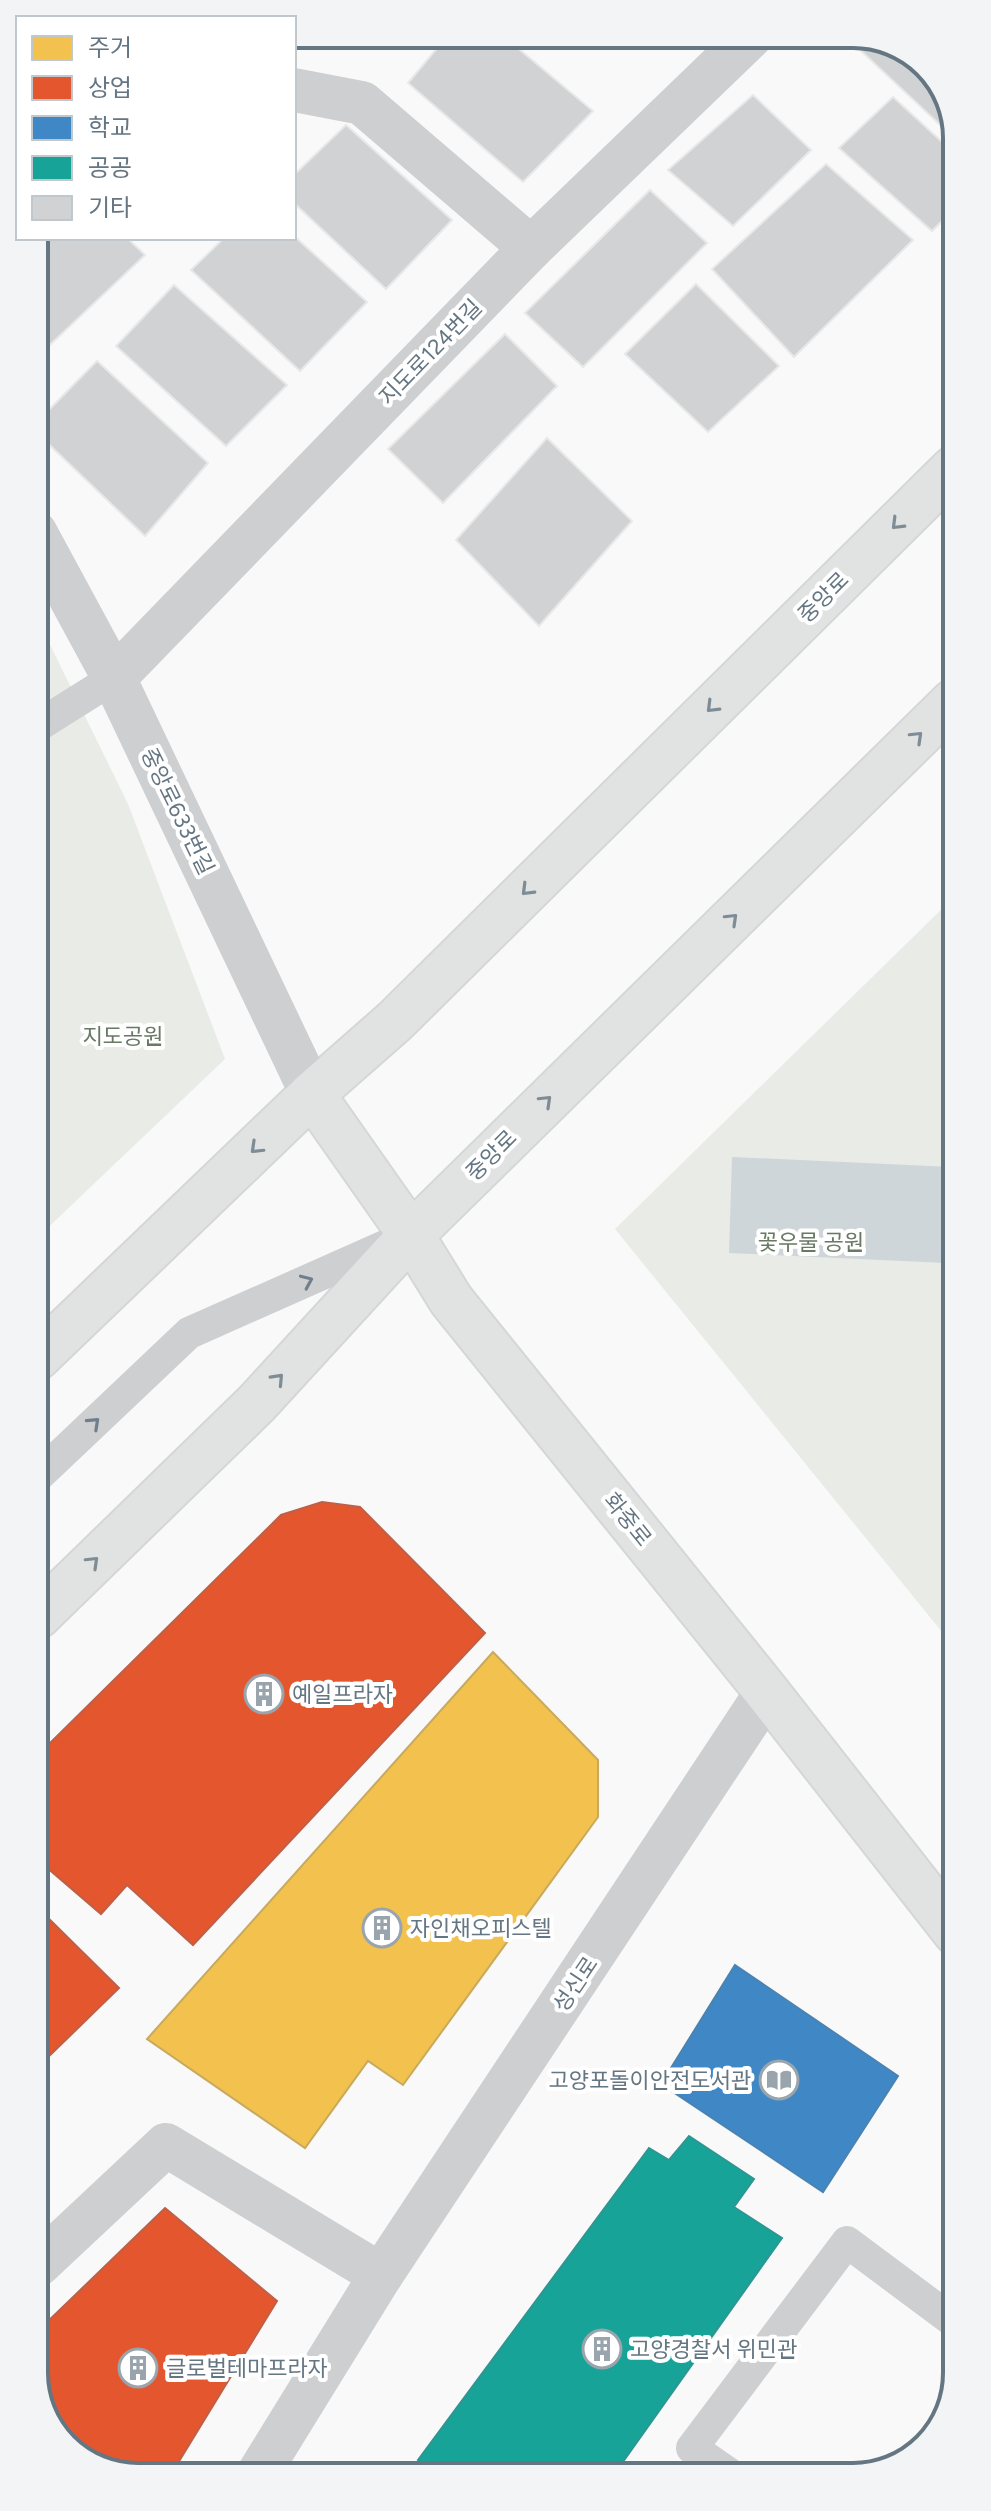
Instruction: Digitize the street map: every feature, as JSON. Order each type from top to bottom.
[{"type":"main road","name":"중앙로","points":[[48,1347],[312,1094],[395,1021],[943,479]]},
{"type":"main road","name":"중앙로","points":[[48,1606],[257,1403],[411,1235],[943,712]]},
{"type":"main road","name":"화중로","points":[[312,1094],[411,1235],[451,1300],[767,1692],[943,1916]]},
{"type":"street","name":"지도로124번길","points":[[114,678],[531,248],[738,48]]},
{"type":"street","points":[[296,90],[362,103],[531,248]]},
{"type":"street","name":"중앙로633번길","points":[[48,556],[114,678],[312,1094]]},
{"type":"street","name":"성신로","points":[[265,2463],[381,2275],[767,1692]]},
{"type":"street","points":[[48,2256],[166,2145],[381,2275]]},
{"type":"lane","points":[[48,719],[114,678]]},
{"type":"lane","points":[[48,1467],[189,1333],[411,1235]]},
{"type":"lane","points":[[714,2463],[692,2448],[847,2242],[943,2314]]},
{"type":"green space","name":"지도공원","points":[[48,641],[128,804],[225,1059],[48,1228]]},
{"type":"green space","name":"꽃우물 공원","points":[[943,908],[943,1633],[615,1229]]},
{"type":"shaded area","points":[[732,1157],[943,1167],[943,1263],[729,1253]]},
{"type":"building: 주거","name":"자인채오피스텔","points":[[493,1652],[598,1760],[598,1817],[403,2085],[368,2061],[305,2148],[147,2039]]},
{"type":"building: 상업","name":"예일프라자","points":[[322,1502],[360,1507],[485,1633],[193,1945],[127,1885],[101,1914],[48,1869],[48,1745],[281,1515]]},
{"type":"building: 상업","points":[[48,1918],[119,1988],[48,2057]]},
{"type":"building: 상업","name":"글로벌테마프라자","points":[[165,2208],[277,2301],[178,2463],[120,2461],[98,2454],[74,2437],[57,2413],[49,2385],[48,2321]]},
{"type":"building: 학교","name":"고양포돌이안전도서관","points":[[735,1965],[898,2076],[823,2192],[661,2084]]},
{"type":"building: 공공","name":"고양경찰서 위민관","points":[[689,2136],[754,2179],[734,2207],[782,2238],[622,2463],[422,2463],[418,2460],[649,2148],[669,2160]]},
{"type":"building: 기타","points":[[437,48],[518,48],[593,111],[523,182],[408,83]]},
{"type":"building: 기타","points":[[858,48],[888,55],[908,66],[921,78],[934,98],[942,126]]},
{"type":"building: 기타","points":[[753,95],[811,150],[733,226],[668,170]]},
{"type":"building: 기타","points":[[893,97],[943,143],[943,220],[932,231],[839,148]]},
{"type":"building: 기타","points":[[346,125],[452,220],[386,289],[296,205],[296,173]]},
{"type":"building: 기타","points":[[826,164],[913,240],[794,357],[712,269]]},
{"type":"building: 기타","points":[[650,190],[707,243],[583,367],[525,313]]},
{"type":"building: 기타","points":[[296,238],[367,302],[300,371],[191,270],[222,240]]},
{"type":"building: 기타","points":[[48,240],[129,240],[145,255],[48,347]]},
{"type":"building: 기타","points":[[696,284],[779,366],[708,432],[625,354]]},
{"type":"building: 기타","points":[[174,285],[287,385],[226,446],[116,346]]},
{"type":"building: 기타","points":[[505,334],[557,386],[443,503],[388,449]]},
{"type":"building: 기타","points":[[97,361],[208,463],[145,536],[48,443],[48,411]]},
{"type":"building: 기타","points":[[547,438],[632,521],[539,626],[456,540]]},
{"type":"place","name":"예일프라자","points":[[264,1694]]},
{"type":"place","name":"자인채오피스텔","points":[[382,1928]]},
{"type":"place","name":"고양포돌이안전도서관","points":[[779,2080]]},
{"type":"place","name":"고양경찰서 위민관","points":[[602,2349]]},
{"type":"place","name":"글로벌테마프라자","points":[[138,2368]]}]
